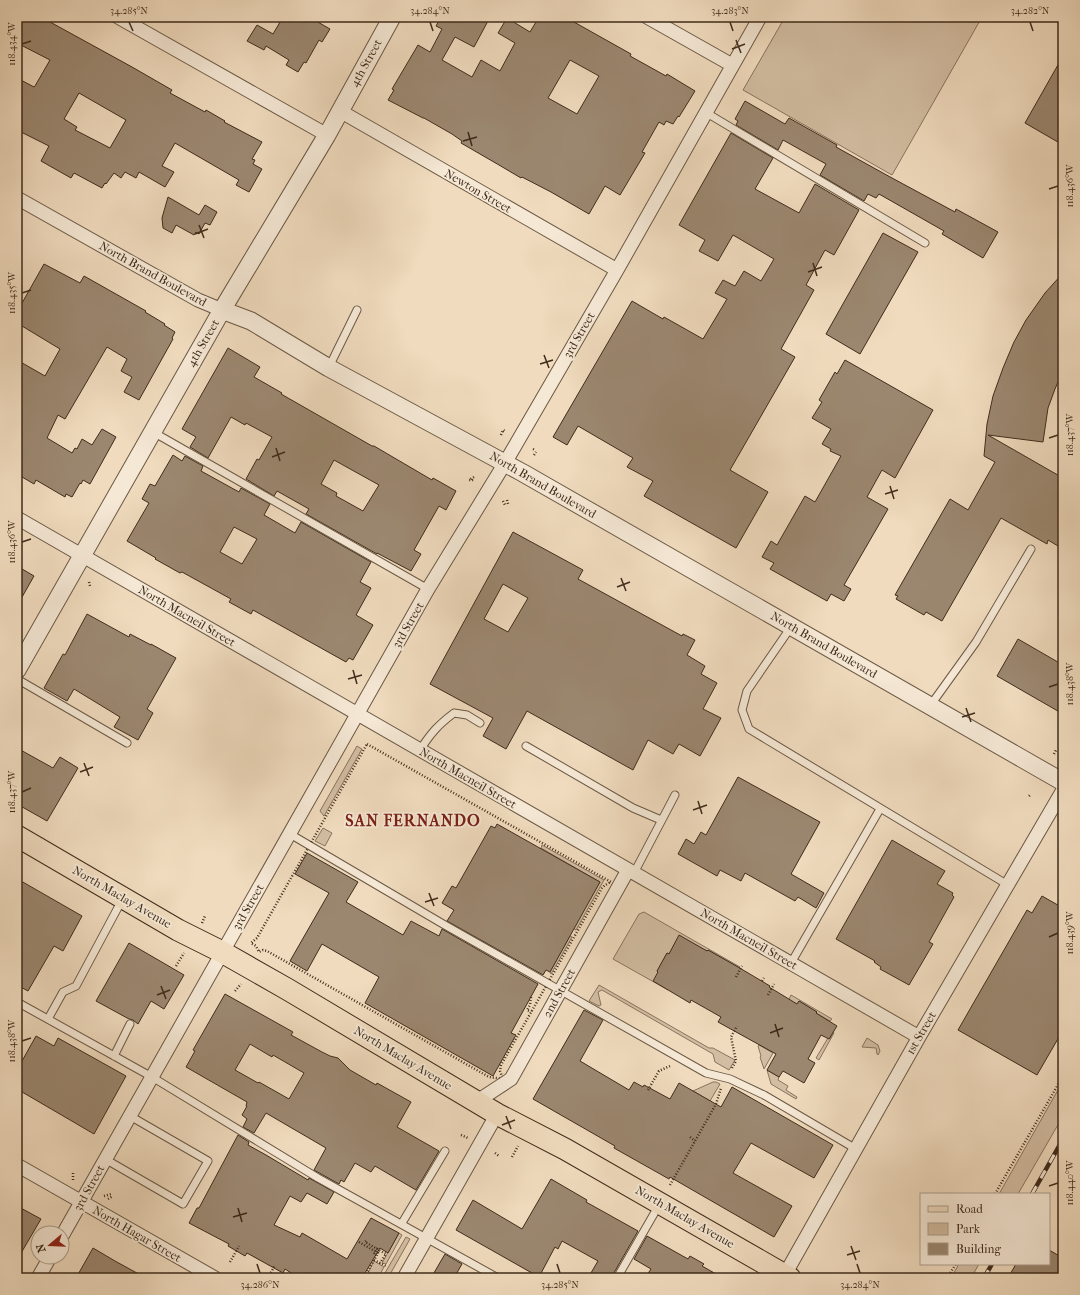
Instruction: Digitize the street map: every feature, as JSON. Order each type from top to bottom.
[{"type":"main road","name":"North Maclay Avenue","points":[[17,836],[178,930],[222,952],[476,1102],[565,1149],[786,1277]]},
{"type":"street","points":[[118,17],[326,135]]},
{"type":"street","name":"4th Street","points":[[17,670],[222,310],[340,111],[392,17]]},
{"type":"street","points":[[647,17],[732,65]]},
{"type":"street","name":"3rd Street","points":[[68,1225],[428,589],[617,270],[760,17]]},
{"type":"street","name":"Newton Street","points":[[340,111],[617,270]]},
{"type":"street","name":"North Brand Boulevard","points":[[17,198],[198,300],[251,321],[329,368],[504,463],[1063,782]]},
{"type":"street","name":"North Macneil Street","points":[[17,518],[919,1037]]},
{"type":"street","name":"1st Street","points":[[786,1277],[856,1148],[919,1037],[1063,790]]},
{"type":"street","name":"2nd Street","points":[[476,1102],[509,1080],[631,872]]},
{"type":"street","points":[[404,1278],[497,1114]]},
{"type":"street","name":"North Hagar Street","points":[[17,1166],[215,1278]]},
{"type":"street","points":[[38,1278],[45,1265]]},
{"type":"lane","points":[[705,112],[925,243]]},
{"type":"lane","points":[[329,368],[357,310]]},
{"type":"lane","points":[[153,431],[428,589]]},
{"type":"lane","points":[[930,706],[976,642],[1031,549]]},
{"type":"lane","points":[[791,627],[747,691],[742,710],[749,729],[1008,885]]},
{"type":"lane","points":[[17,679],[128,743]]},
{"type":"lane","points":[[420,750],[431,732],[454,714],[467,715],[480,723]]},
{"type":"lane","points":[[526,746],[633,808],[661,820]]},
{"type":"lane","points":[[631,872],[675,794]]},
{"type":"lane","points":[[791,963],[880,809]]},
{"type":"lane","points":[[290,834],[444,924],[706,1073],[727,1078],[764,1095],[856,1148]]},
{"type":"lane","points":[[48,1019],[63,992],[76,986],[123,898]]},
{"type":"lane","points":[[17,1002],[152,1077],[318,1178],[402,1223],[498,1278]]},
{"type":"lane","points":[[114,1056],[130,1024]]},
{"type":"lane","points":[[105,1159],[183,1204],[205,1167],[208,1161],[130,1116]]},
{"type":"lane","points":[[402,1223],[445,1151]]},
{"type":"lane","points":[[618,1278],[660,1203]]},
{"type":"path","points":[[502,435],[503,430],[506,432]]},
{"type":"path","points":[[534,455],[535,450]]},
{"type":"path","points":[[503,501],[507,504],[507,500]]},
{"type":"path","points":[[89,582],[90,586]]},
{"type":"path","points":[[176,966],[185,951]]},
{"type":"path","points":[[736,977],[742,966]]},
{"type":"path","points":[[235,990],[242,984]]},
{"type":"path","points":[[768,995],[774,984]]},
{"type":"path","points":[[531,997],[530,1005],[527,1010],[531,1012]]},
{"type":"path","points":[[670,1185],[716,1104],[722,1085],[736,1061],[731,1037],[737,1026]]},
{"type":"path","points":[[648,1090],[659,1071]]},
{"type":"path","points":[[997,1193],[1063,1076]]},
{"type":"path","points":[[461,1135],[468,1139]]},
{"type":"path","points":[[690,1138],[695,1141]]},
{"type":"path","points":[[512,1157],[520,1142]]},
{"type":"path","points":[[495,1153],[499,1156]]},
{"type":"path","points":[[73,1182],[73,1172],[77,1181]]},
{"type":"path","points":[[104,1196],[112,1195],[106,1201]]},
{"type":"path","points":[[366,1241],[386,1254],[380,1263]]},
{"type":"path","points":[[359,1242],[378,1253],[364,1278]]},
{"type":"path","points":[[230,1262],[239,1246]]},
{"type":"path","points":[[374,1254],[378,1248]]},
{"type":"path","points":[[374,1260],[386,1266]]},
{"type":"path","points":[[268,1278],[275,1265]]},
{"type":"path","points":[[947,1278],[955,1265]]},
{"type":"path","points":[[341,1274],[349,1278]]},
{"type":"green space","points":[[785,17],[982,17],[892,175],[743,90]]},
{"type":"green space","points":[[357,746],[362,749],[324,816],[320,811]]},
{"type":"green space","points":[[323,828],[332,833],[325,846],[315,841]]},
{"type":"green space","points":[[542,845],[604,880],[576,930],[572,928],[600,882],[541,848]]},
{"type":"green space","points":[[644,912],[740,967],[734,978],[738,967],[679,936],[657,971],[668,990],[613,959],[639,914]]},
{"type":"green space","points":[[570,936],[572,937],[551,974],[550,972]]},
{"type":"green space","points":[[599,985],[709,1048],[713,1048],[735,1060],[729,1070],[715,1062],[713,1054],[602,990],[598,992],[601,1005],[599,1006],[589,1001]]},
{"type":"green space","points":[[791,995],[832,1019],[830,1021],[799,1001],[791,1015],[786,1005]]},
{"type":"green space","points":[[833,1032],[834,1033],[819,1060],[816,1058],[828,1038],[830,1039]]},
{"type":"green space","points":[[867,1038],[878,1045],[880,1051],[878,1055],[876,1048],[862,1047]]},
{"type":"green space","points":[[759,1045],[773,1053],[764,1069],[760,1057]]},
{"type":"green space","points":[[767,1070],[779,1077],[778,1080],[788,1086],[786,1090],[797,1097],[796,1099],[771,1084]]},
{"type":"green space","points":[[1063,1081],[1063,1116],[1019,1193],[1000,1193]]},
{"type":"green space","points":[[713,1082],[720,1084],[710,1101],[693,1091]]},
{"type":"green space","points":[[399,1233],[402,1235],[386,1264],[382,1263]]},
{"type":"green space","points":[[406,1237],[410,1239],[388,1278],[382,1278]]},
{"type":"green space","points":[[374,1261],[384,1267],[378,1278],[367,1278],[366,1277]]},
{"type":"green space","points":[[958,1265],[978,1265],[971,1278],[951,1278]]},
{"type":"building","points":[[17,17],[41,17],[172,90],[170,93],[205,112],[206,110],[225,121],[224,122],[262,142],[252,159],[255,160],[253,164],[262,169],[249,192],[236,185],[239,180],[175,143],[162,166],[174,172],[165,187],[139,172],[136,178],[125,172],[121,178],[114,173],[102,188],[74,173],[71,178],[41,161],[49,146],[17,130],[17,78],[34,87],[50,60],[17,43]],"holes":[[[79,93],[126,120],[110,148],[75,130],[77,127],[64,119]]]},
{"type":"building","points":[[283,17],[309,17],[330,29],[322,42],[319,40],[306,63],[304,62],[298,72],[286,65],[289,60],[266,46],[264,50],[247,41],[257,25],[273,34]]},
{"type":"building","points":[[441,17],[480,17],[488,21],[474,47],[455,37],[442,60],[472,77],[481,60],[500,71],[515,43],[498,33],[507,18],[530,32],[539,17],[565,17],[631,54],[630,56],[666,76],[667,74],[695,91],[673,124],[666,121],[664,125],[659,122],[642,152],[645,153],[620,195],[605,186],[589,214],[551,192],[522,177],[521,178],[461,143],[462,141],[452,134],[388,100],[394,90],[392,89],[418,45],[430,52],[442,29],[436,26]],"holes":[[[570,60],[599,76],[577,114],[548,98]]]},
{"type":"building","points":[[1063,56],[1063,145],[1025,123]]},
{"type":"building","points":[[745,101],[785,124],[789,118],[837,145],[836,147],[892,178],[955,212],[956,209],[998,232],[983,258],[942,234],[944,231],[879,194],[876,198],[868,194],[864,201],[820,175],[826,164],[783,140],[778,150],[736,125],[738,121],[735,119]]},
{"type":"building","points":[[731,133],[773,158],[755,189],[799,213],[815,184],[859,210],[834,255],[825,250],[806,285],[814,290],[781,349],[795,357],[730,470],[768,492],[736,548],[644,496],[653,481],[627,467],[633,458],[578,426],[567,445],[553,437],[632,301],[663,319],[664,317],[703,339],[727,299],[715,293],[723,280],[735,286],[744,271],[761,281],[774,259],[733,235],[718,261],[699,251],[705,240],[679,225]]},
{"type":"building","points":[[168,197],[199,215],[205,205],[217,212],[210,225],[205,223],[199,234],[196,232],[194,235],[176,225],[172,233],[163,228],[162,218]]},
{"type":"building","points":[[883,233],[918,252],[860,354],[826,334]]},
{"type":"building","points":[[44,264],[80,283],[84,276],[146,311],[145,312],[175,332],[172,338],[173,339],[139,400],[124,392],[132,377],[121,371],[127,359],[107,347],[65,419],[58,415],[47,438],[72,453],[75,448],[77,449],[82,439],[92,445],[102,429],[116,437],[90,484],[83,480],[72,497],[66,494],[65,497],[36,480],[34,484],[17,474],[17,360],[45,376],[60,349],[17,323],[17,312]]},
{"type":"building","points":[[1063,273],[1063,370],[1048,408],[1043,442],[988,435],[1063,478],[1063,549],[1048,540],[1047,544],[1001,518],[942,621],[926,612],[924,615],[896,599],[898,596],[895,595],[950,499],[968,510],[995,462],[984,456],[987,424],[993,396],[1003,368],[1014,342],[1026,320],[1045,293]]},
{"type":"building","points":[[228,348],[260,367],[254,377],[282,393],[281,394],[432,480],[433,478],[456,491],[446,510],[439,506],[414,550],[421,554],[411,571],[377,554],[306,514],[309,509],[277,491],[274,496],[246,479],[272,437],[231,417],[208,458],[190,447],[196,437],[182,429]],"holes":[[[334,460],[379,485],[363,511],[336,496],[337,493],[321,484]]]},
{"type":"building","points":[[845,360],[933,410],[895,478],[882,470],[867,497],[888,509],[844,585],[851,589],[844,601],[831,594],[827,601],[770,569],[774,563],[762,557],[771,541],[777,545],[805,496],[815,502],[841,456],[830,451],[831,449],[822,444],[831,429],[812,418],[822,402],[819,400],[835,372],[837,374]]},
{"type":"building","points":[[173,455],[182,461],[185,456],[203,466],[201,471],[239,492],[241,488],[270,504],[264,515],[295,533],[301,522],[371,562],[360,582],[371,588],[356,615],[373,625],[353,660],[349,658],[346,662],[253,610],[251,614],[229,602],[231,599],[182,572],[180,573],[127,541],[149,503],[142,499],[150,484],[155,486]],"holes":[[[234,527],[257,539],[242,564],[220,552]]]},
{"type":"building","points":[[513,532],[583,570],[578,579],[682,636],[683,634],[695,640],[687,655],[705,666],[701,674],[717,683],[703,709],[721,718],[700,756],[679,744],[673,754],[648,740],[633,770],[527,711],[506,749],[483,736],[493,718],[430,684]],"holes":[[[503,584],[528,598],[508,632],[484,619]]]},
{"type":"building","points":[[17,566],[34,576],[17,606]]},
{"type":"building","points":[[87,614],[129,637],[130,634],[176,658],[147,709],[153,713],[138,740],[114,727],[120,717],[74,689],[67,701],[44,688],[63,654],[65,655]]},
{"type":"building","points":[[1018,639],[1063,665],[1063,714],[997,676]]},
{"type":"building","points":[[17,748],[53,768],[60,757],[78,768],[47,821],[17,804]]},
{"type":"building","points":[[738,777],[820,822],[791,874],[824,893],[816,908],[798,897],[795,901],[745,873],[741,881],[720,870],[717,876],[678,854],[686,839],[694,844],[701,832],[706,835]]},
{"type":"building","points":[[497,824],[600,882],[550,972],[546,970],[543,975],[447,921],[454,910],[442,903],[452,886],[456,888],[491,826],[495,828]]},
{"type":"building","points":[[892,840],[945,871],[937,884],[953,893],[952,895],[954,897],[929,942],[933,944],[909,985],[880,969],[881,967],[874,962],[875,961],[836,939]]},
{"type":"building","points":[[307,853],[358,882],[346,902],[403,935],[411,921],[439,936],[442,929],[538,984],[511,1033],[516,1035],[493,1076],[365,1003],[379,977],[322,944],[307,971],[290,961],[329,893],[295,874]]},
{"type":"building","points":[[21,881],[82,916],[63,951],[54,946],[28,991],[17,985],[17,888]]},
{"type":"building","points":[[1042,896],[1063,908],[1063,1030],[1037,1075],[958,1030],[1027,910],[1032,913]]},
{"type":"building","points":[[679,935],[738,967],[797,1004],[799,1001],[837,1026],[829,1039],[821,1035],[808,1059],[815,1063],[804,1083],[783,1071],[779,1077],[767,1070],[776,1054],[718,1022],[721,1017],[691,1000],[690,1003],[653,981],[667,953],[669,954]]},
{"type":"building","points":[[129,943],[184,975],[164,1009],[151,1001],[138,1024],[96,1001]]},
{"type":"building","points":[[225,994],[293,1032],[291,1035],[330,1056],[338,1058],[350,1070],[376,1085],[377,1083],[411,1102],[397,1127],[439,1151],[416,1190],[375,1166],[371,1172],[355,1163],[344,1182],[341,1180],[339,1184],[314,1170],[326,1148],[266,1113],[254,1133],[243,1127],[247,1119],[242,1115],[247,1106],[247,1102],[186,1067],[195,1051],[193,1050]],"holes":[[[250,1044],[272,1057],[273,1055],[304,1073],[289,1099],[235,1070]]]},
{"type":"building","points":[[584,1010],[603,1020],[580,1061],[629,1090],[634,1082],[643,1087],[644,1085],[670,1099],[679,1083],[721,1107],[732,1087],[833,1145],[814,1178],[751,1143],[733,1173],[792,1206],[774,1237],[670,1177],[669,1179],[614,1148],[615,1146],[533,1099]]},
{"type":"building","points":[[36,1036],[54,1046],[58,1038],[126,1076],[94,1134],[17,1089],[17,1070]]},
{"type":"building","points":[[238,1135],[249,1142],[248,1145],[308,1180],[309,1178],[334,1192],[327,1204],[307,1193],[301,1202],[290,1196],[274,1225],[300,1237],[302,1233],[347,1259],[371,1218],[399,1233],[388,1253],[380,1248],[362,1278],[299,1278],[285,1269],[283,1273],[247,1253],[245,1256],[228,1246],[229,1244],[189,1223],[197,1208],[199,1208]]},
{"type":"building","points":[[551,1179],[587,1200],[586,1202],[638,1231],[611,1278],[588,1278],[598,1261],[562,1241],[558,1249],[555,1247],[539,1277],[456,1230],[473,1200],[522,1229]]},
{"type":"building","points":[[17,1206],[41,1219],[37,1225],[30,1225],[30,1238],[17,1260]]},
{"type":"building","points":[[647,1236],[688,1259],[690,1256],[704,1264],[702,1266],[723,1278],[645,1278],[651,1269],[634,1259]]},
{"type":"building","points":[[93,1248],[115,1261],[146,1278],[76,1278]]},
{"type":"building","points":[[1050,1251],[1063,1258],[1063,1278],[1008,1278],[1015,1265],[1050,1265]]},
{"type":"building","points":[[445,1254],[462,1264],[454,1278],[431,1278]]},
{"type":"railway","points":[[1033,1193],[1063,1139]]},
{"type":"railway","points":[[984,1278],[991,1265]]},
{"type":"district","name":"SAN FERNANDO","points":[[413,820]]}]
